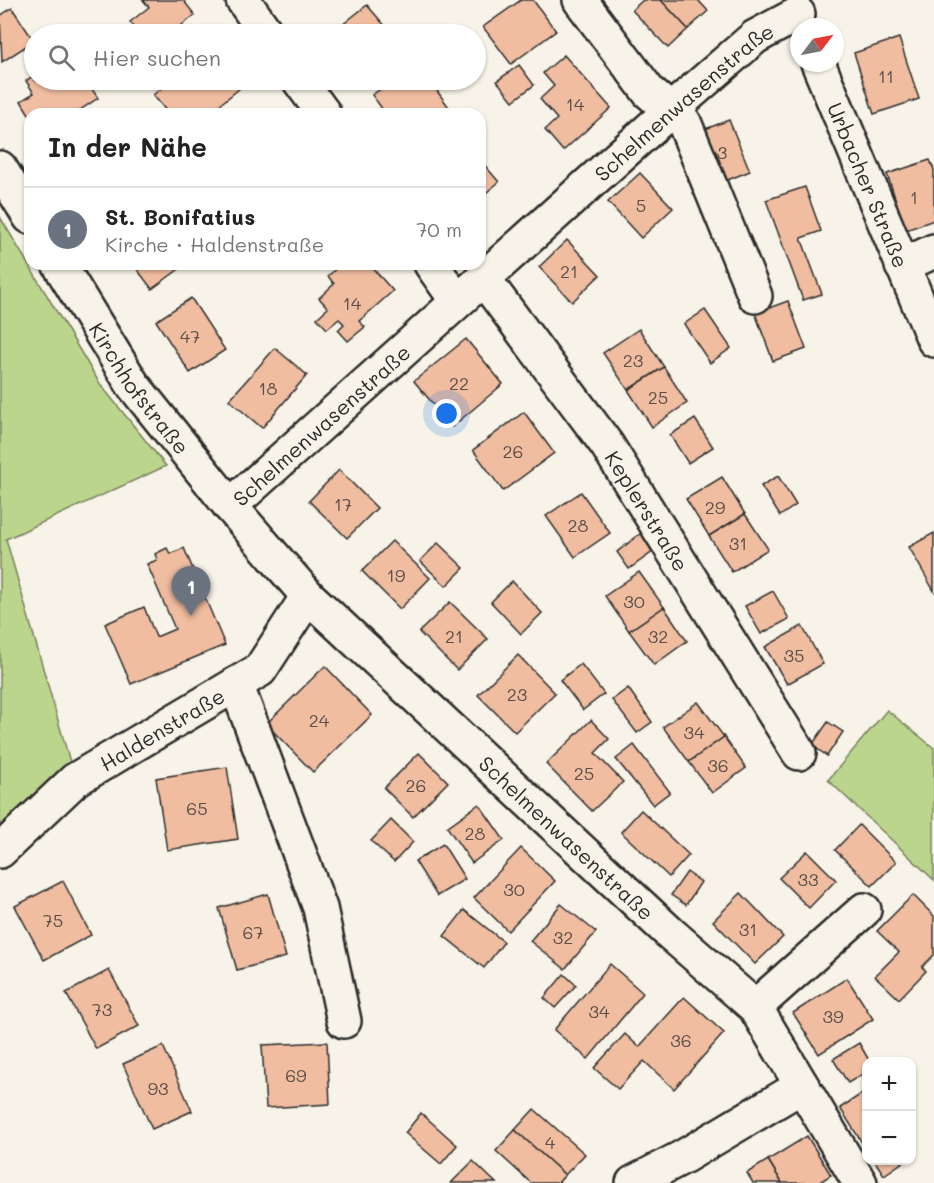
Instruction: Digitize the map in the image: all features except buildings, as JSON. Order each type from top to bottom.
[{"type":"street","points":[[243,0],[260,24]]},
{"type":"street","points":[[580,0],[650,92],[684,122],[755,296]]},
{"type":"street","name":"Schelmenwasenstraße","points":[[798,14],[755,38],[670,110],[230,506],[308,596],[670,933],[755,1007],[860,1183]]},
{"type":"street","name":"Urbacher Straße","points":[[822,72],[934,340]]},
{"type":"street","points":[[306,90],[320,108]]},
{"type":"street","points":[[0,168],[24,207]]},
{"type":"street","points":[[902,266],[934,251]]},
{"type":"street","name":"Kirchhofstraße","points":[[63,270],[133,385],[230,506]]},
{"type":"street","points":[[435,270],[457,301]]},
{"type":"street","name":"Keplerstraße","points":[[483,278],[606,445],[799,753]]},
{"type":"street","name":"Haldenstraße","points":[[0,851],[75,780],[260,670],[308,596]]},
{"type":"street","points":[[236,684],[320,908],[344,1021]]},
{"type":"street","points":[[755,1007],[864,910]]},
{"type":"street","points":[[633,1183],[683,1157],[802,1086]]},
{"type":"green space","points":[[0,217],[24,257],[24,270],[32,270],[100,384],[166,466],[6,539],[70,762],[0,832]]},
{"type":"green space","points":[[887,710],[934,748],[934,880],[828,780]]},
{"type":"place","name":"St. Bonifatius","points":[[191,616]]}]
